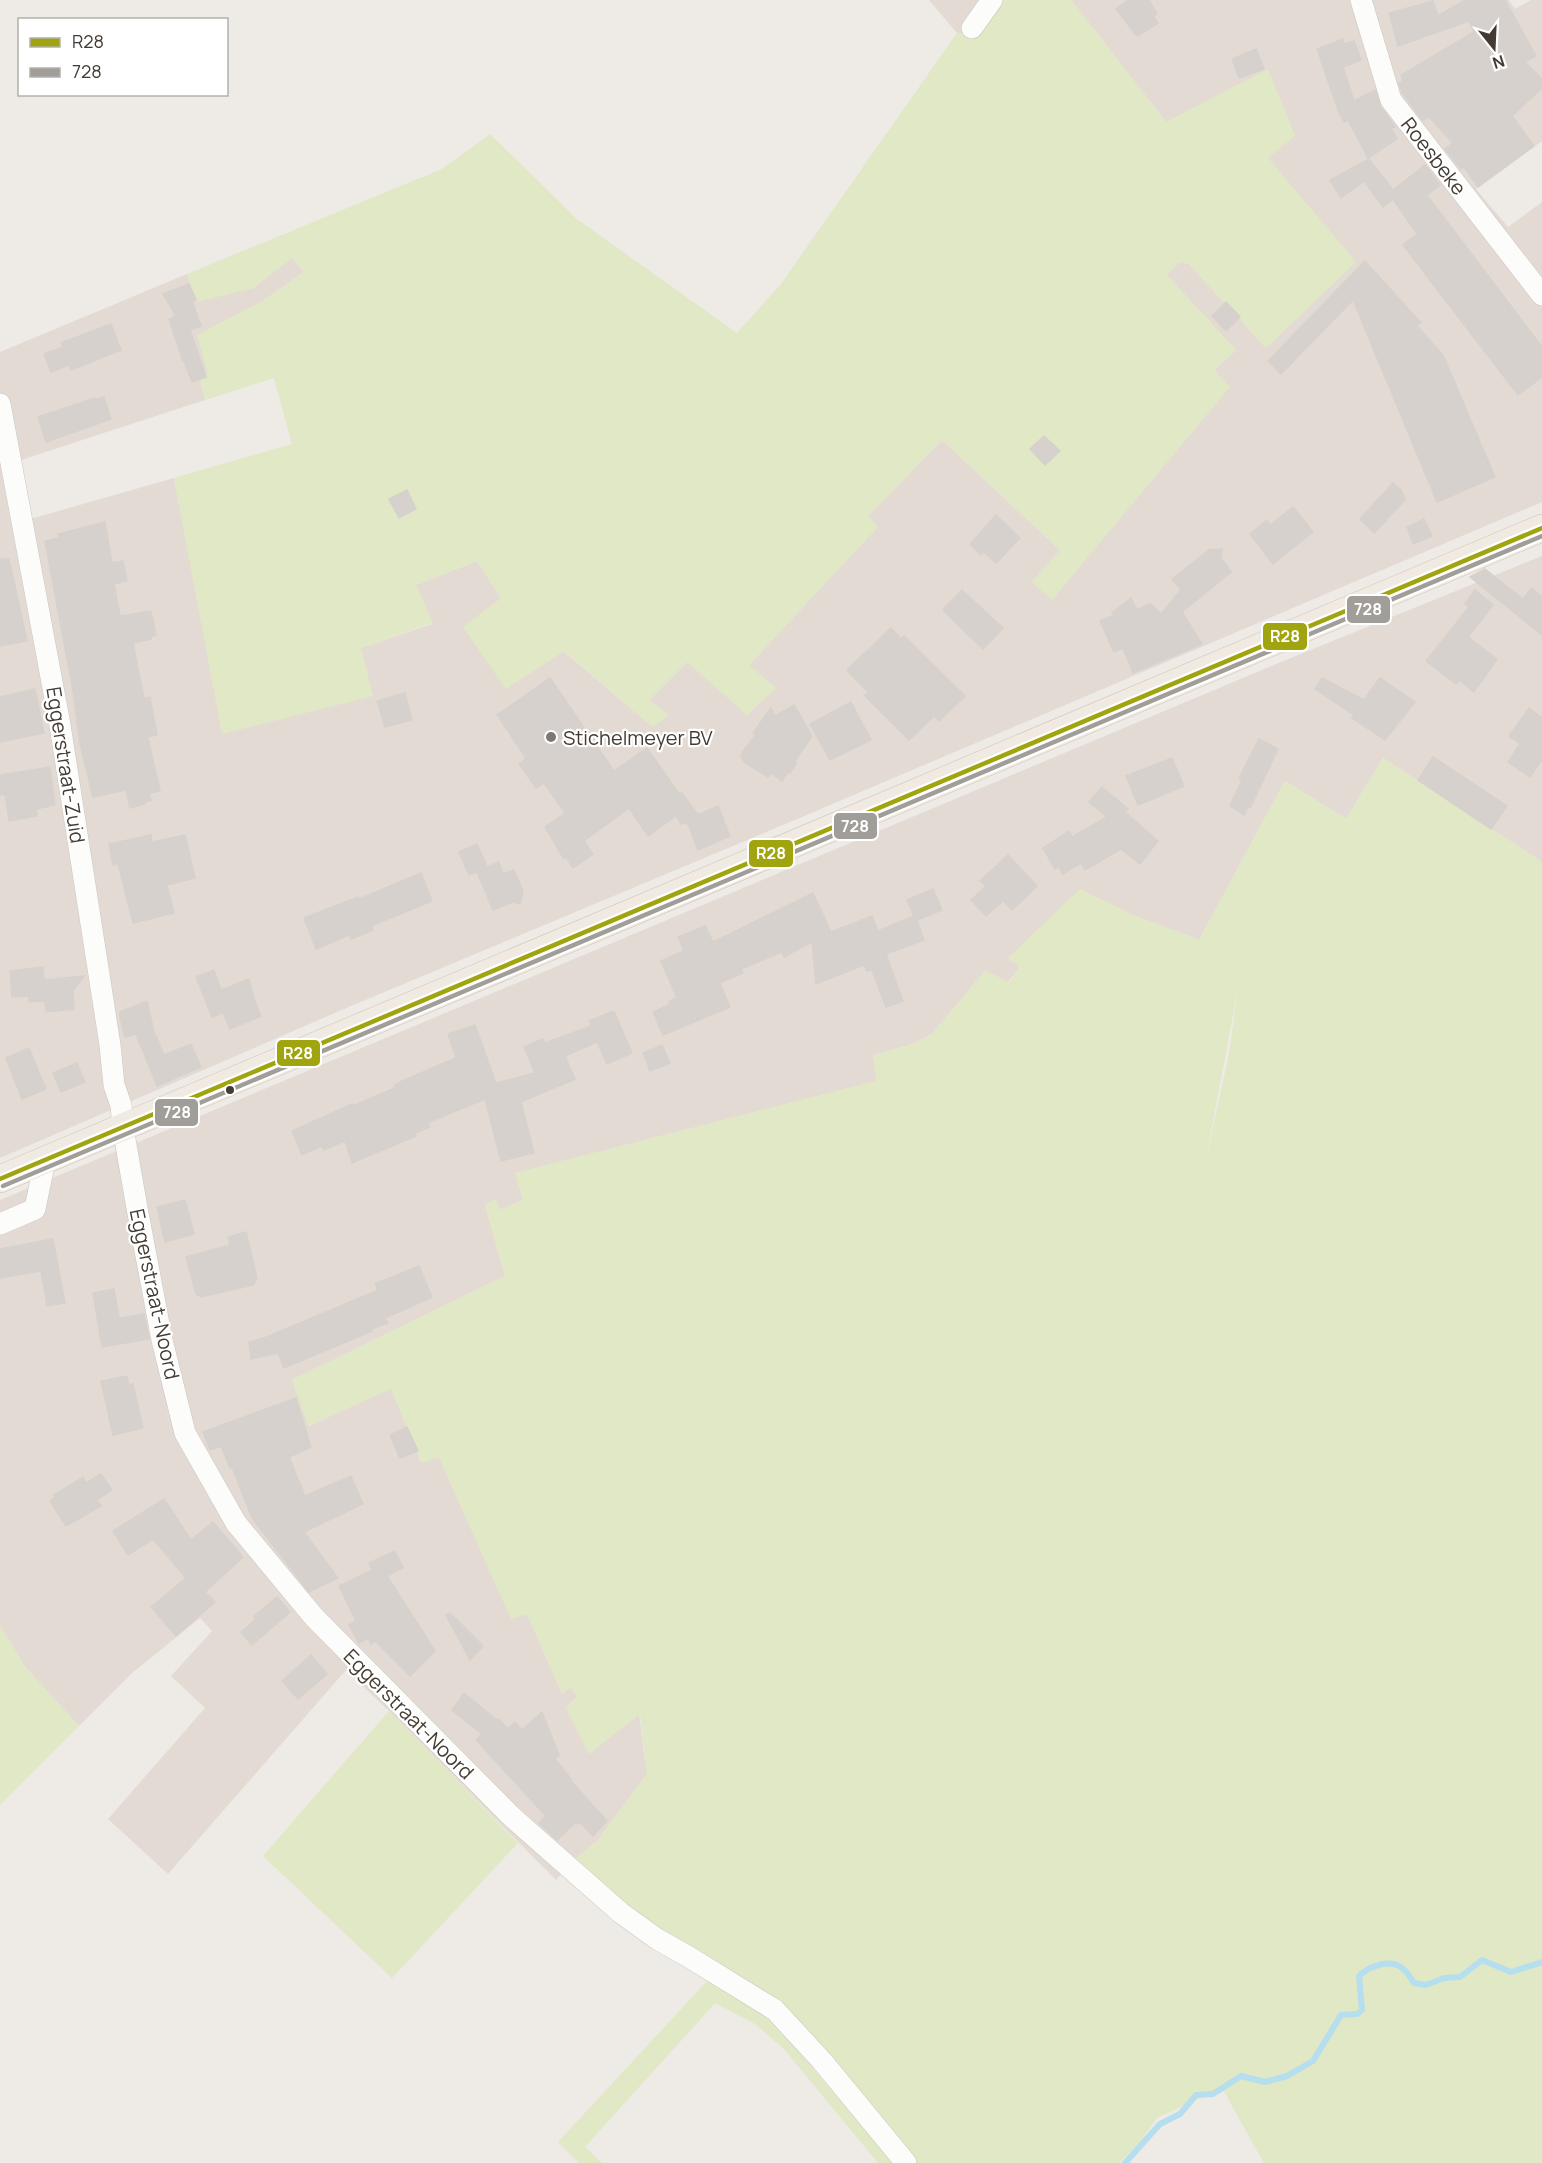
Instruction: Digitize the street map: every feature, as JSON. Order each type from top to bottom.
[{"type":"main road","points":[[0,1179],[1542,528]]},
{"type":"street","points":[[972,28],[992,0]]},
{"type":"street","name":"Roesbeke","points":[[1361,0],[1391,100],[1542,295]]},
{"type":"street","name":"Eggerstraat-Zuid","points":[[0,404],[60,725],[110,1045],[114,1085],[121,1105],[123,1128]]},
{"type":"street","name":"Eggerstraat-Noord","points":[[123,1128],[162,1340],[185,1433],[236,1523],[314,1617],[512,1817],[621,1913],[657,1939],[775,2010],[822,2061],[906,2163]]},
{"type":"street","points":[[0,1224],[35,1209],[45,1160]]},
{"type":"shaded area","points":[[929,0],[997,0],[971,33],[957,33]]},
{"type":"shaded area","points":[[1071,0],[1509,0],[1515,9],[1531,0],[1542,0],[1542,141],[1476,189],[1508,227],[1542,202],[1542,502],[351,1006],[0,1158],[0,352],[187,274],[197,301],[253,288],[292,258],[304,272],[264,300],[208,374],[200,378],[205,400],[18,461],[27,520],[174,478],[223,733],[361,648],[432,624],[416,585],[477,561],[501,598],[653,727],[649,700],[687,662],[749,665],[877,527],[868,516],[942,440],[1060,550],[1052,599],[1214,370],[1236,350],[1166,275],[1180,262],[1189,264],[1266,348],[1166,122]]},
{"type":"shaded area","points":[[1542,556],[1542,862],[1383,758],[1346,819],[1285,781],[1199,940],[1133,915],[1009,958],[1020,967],[1008,982],[985,971],[932,1034],[913,1044],[873,1055],[877,1081],[516,1173],[523,1200],[500,1210],[485,1204],[505,1276],[292,1380],[309,1426],[391,1388],[421,1462],[439,1457],[511,1618],[527,1614],[562,1693],[570,1688],[578,1697],[569,1704],[589,1754],[639,1713],[647,1774],[598,1840],[573,1861],[556,1880],[346,1670],[168,1874],[108,1819],[205,1708],[171,1676],[212,1631],[200,1618],[131,1674],[79,1726],[26,1668],[0,1626],[0,1200],[1281,662]]},
{"type":"green space","points":[[997,0],[1071,0],[1166,122],[1268,69],[1295,136],[1268,158],[1356,262],[1266,348],[1189,264],[1180,262],[1167,275],[1236,350],[1214,370],[1230,387],[1052,600],[1032,582],[1060,550],[942,440],[868,516],[878,527],[749,665],[776,688],[747,715],[687,662],[649,700],[669,715],[653,727],[564,651],[506,689],[463,627],[501,598],[477,561],[416,585],[433,623],[361,648],[373,696],[222,734],[174,478],[292,444],[274,378],[205,400],[200,377],[208,374],[197,335],[264,300],[304,272],[292,258],[253,288],[197,302],[187,274],[442,169],[490,134],[578,220],[737,333],[781,284],[957,33],[971,33]]},
{"type":"green space","points":[[1383,758],[1542,862],[1542,2163],[1264,2163],[1222,2088],[1157,2118],[1136,2147],[1119,2163],[913,2163],[789,2013],[611,1896],[573,1861],[598,1840],[647,1774],[640,1714],[589,1754],[566,1708],[578,1697],[570,1688],[562,1693],[527,1614],[511,1619],[439,1457],[422,1463],[391,1389],[308,1426],[292,1380],[505,1276],[485,1204],[496,1199],[500,1210],[523,1200],[515,1173],[876,1081],[873,1055],[913,1044],[932,1034],[985,971],[1009,982],[1020,967],[1008,958],[1080,889],[1133,915],[1199,940],[1285,781],[1346,819]],"holes":[[[1238,989],[1229,1054],[1205,1164]]]},
{"type":"green space","points":[[0,1626],[26,1668],[79,1726],[0,1805]]},
{"type":"green space","points":[[389,1711],[518,1843],[392,1978],[263,1856]]},
{"type":"green space","points":[[708,1980],[757,2009],[783,2033],[893,2163],[878,2163],[784,2049],[755,2024],[715,2003],[585,2147],[602,2163],[579,2163],[558,2142]]},
{"type":"building","points":[[1128,0],[1149,0],[1157,14],[1153,16],[1158,23],[1138,36],[1136,35],[1116,9]]},
{"type":"building","points":[[1465,0],[1505,0],[1536,56],[1525,62],[1542,79],[1542,88],[1512,116],[1534,146],[1478,187],[1464,167],[1461,169],[1445,149],[1453,143],[1429,117],[1423,120],[1421,118],[1403,94],[1399,83],[1403,81],[1401,75],[1474,32],[1469,21],[1398,46],[1389,13],[1433,1],[1438,16]]},
{"type":"building","points":[[1343,39],[1344,44],[1354,41],[1361,60],[1343,67],[1354,101],[1375,90],[1381,107],[1395,127],[1391,128],[1397,139],[1368,158],[1348,120],[1344,122],[1338,110],[1317,49]]},
{"type":"building","points":[[1256,49],[1264,69],[1239,78],[1232,59]]},
{"type":"building","points":[[1369,159],[1393,190],[1425,165],[1440,185],[1427,195],[1542,347],[1542,377],[1518,395],[1403,245],[1417,234],[1393,199],[1383,207],[1364,181],[1341,198],[1330,180]]},
{"type":"building","points":[[1365,261],[1421,323],[1416,325],[1443,355],[1495,477],[1437,502],[1353,300],[1281,374],[1268,361]]},
{"type":"building","points":[[189,284],[196,300],[192,301],[201,326],[190,330],[206,377],[192,382],[169,319],[176,316],[163,294]]},
{"type":"building","points":[[1226,302],[1240,317],[1226,331],[1212,316]]},
{"type":"building","points":[[111,324],[121,350],[71,370],[69,365],[51,372],[44,354],[63,347],[61,343]]},
{"type":"building","points":[[104,397],[111,419],[46,442],[38,417]]},
{"type":"building","points":[[1044,436],[1060,451],[1045,465],[1030,449]]},
{"type":"building","points":[[1393,483],[1401,490],[1405,500],[1374,533],[1360,519]]},
{"type":"building","points":[[407,490],[416,509],[399,518],[389,499]]},
{"type":"building","points":[[1293,507],[1313,532],[1273,564],[1250,534],[1267,520],[1270,525]]},
{"type":"building","points":[[996,515],[1020,538],[996,563],[984,552],[981,555],[970,544]]},
{"type":"building","points":[[1424,519],[1432,536],[1413,544],[1407,527]]},
{"type":"building","points":[[105,522],[112,563],[123,561],[127,581],[114,584],[120,616],[151,611],[156,635],[150,637],[151,639],[133,643],[144,698],[150,697],[157,735],[148,737],[160,791],[149,793],[151,801],[130,808],[126,790],[93,797],[80,744],[73,691],[45,541],[59,538],[58,534]]},
{"type":"building","points":[[1222,549],[1221,558],[1231,572],[1182,612],[1202,644],[1133,673],[1123,648],[1114,652],[1100,621],[1115,615],[1112,613],[1131,598],[1137,610],[1150,604],[1161,614],[1181,590],[1172,579],[1209,550]]},
{"type":"building","points":[[0,559],[9,559],[27,641],[0,646]]},
{"type":"building","points":[[1485,569],[1523,599],[1532,588],[1542,597],[1542,635],[1470,577]]},
{"type":"building","points":[[962,590],[1003,628],[983,649],[943,610]]},
{"type":"building","points":[[1475,590],[1493,605],[1468,637],[1497,659],[1474,692],[1459,680],[1456,684],[1426,661],[1469,607],[1465,604]]},
{"type":"building","points":[[891,628],[901,639],[904,636],[965,696],[939,721],[934,716],[909,740],[864,695],[869,693],[847,670]]},
{"type":"building","points":[[550,678],[614,771],[647,748],[680,795],[682,793],[698,815],[718,806],[730,836],[698,850],[687,822],[681,824],[676,816],[648,836],[629,808],[584,841],[593,854],[573,868],[566,857],[564,859],[545,827],[565,813],[544,783],[536,788],[519,764],[526,758],[497,715]]},
{"type":"building","points":[[1322,678],[1364,700],[1380,678],[1415,702],[1385,740],[1352,718],[1354,715],[1315,689]]},
{"type":"building","points":[[35,689],[44,733],[0,742],[0,697]]},
{"type":"building","points":[[405,693],[412,720],[385,727],[377,701]]},
{"type":"building","points":[[851,702],[871,740],[830,760],[810,724]]},
{"type":"building","points":[[794,705],[812,736],[795,761],[796,764],[791,772],[787,773],[782,781],[771,773],[768,777],[744,762],[741,756],[756,735],[753,733],[771,708],[775,716]]},
{"type":"building","points":[[1529,708],[1542,718],[1542,760],[1530,777],[1508,762],[1520,744],[1509,736]]},
{"type":"building","points":[[1259,739],[1278,749],[1250,808],[1248,807],[1244,815],[1230,806],[1242,780],[1239,778]]},
{"type":"building","points":[[1433,757],[1507,806],[1491,829],[1418,780]]},
{"type":"building","points":[[1172,758],[1184,786],[1138,805],[1126,776]]},
{"type":"building","points":[[50,767],[55,805],[36,809],[37,816],[9,821],[5,794],[0,795],[0,775]]},
{"type":"building","points":[[1102,787],[1128,809],[1124,811],[1158,841],[1140,864],[1121,849],[1085,870],[1081,863],[1063,874],[1058,866],[1055,869],[1043,848],[1069,831],[1072,837],[1107,817],[1089,802]]},
{"type":"building","points":[[151,835],[152,842],[185,835],[195,878],[167,885],[174,913],[133,923],[118,864],[113,865],[109,844]]},
{"type":"building","points":[[477,844],[487,867],[499,862],[503,874],[514,870],[523,891],[520,904],[513,902],[493,910],[477,872],[469,875],[459,852]]},
{"type":"building","points":[[1008,855],[1037,886],[1012,910],[1003,901],[986,916],[971,900],[986,886],[980,881]]},
{"type":"building","points":[[421,873],[432,901],[371,926],[373,930],[351,939],[349,935],[316,949],[304,918],[358,897],[359,899]]},
{"type":"building","points":[[933,889],[942,910],[917,920],[924,940],[886,954],[903,1001],[886,1007],[872,970],[867,971],[864,965],[816,984],[812,942],[784,957],[782,952],[741,969],[743,973],[720,983],[730,1007],[663,1035],[653,1012],[677,998],[661,961],[684,951],[678,937],[705,926],[713,942],[813,893],[831,932],[872,916],[878,931],[914,916],[907,900]]},
{"type":"building","points":[[43,967],[44,980],[84,976],[73,991],[74,1009],[46,1012],[45,1001],[29,1002],[29,996],[12,997],[10,971]]},
{"type":"building","points":[[214,970],[221,990],[249,979],[261,1016],[230,1029],[223,1013],[212,1017],[196,977]]},
{"type":"building","points":[[147,1001],[154,1032],[164,1055],[191,1044],[201,1067],[157,1086],[136,1034],[125,1037],[120,1017],[120,1012]]},
{"type":"building","points":[[614,1011],[632,1053],[607,1064],[597,1042],[565,1056],[575,1079],[521,1102],[534,1153],[501,1161],[485,1099],[427,1123],[430,1127],[415,1133],[416,1136],[352,1163],[345,1141],[324,1150],[322,1146],[302,1155],[292,1131],[352,1104],[353,1106],[395,1088],[394,1086],[404,1080],[456,1058],[448,1034],[475,1025],[496,1083],[535,1073],[524,1047],[543,1039],[545,1043],[591,1026],[589,1021]]},
{"type":"building","points":[[662,1045],[670,1063],[650,1071],[643,1053]]},
{"type":"building","points":[[29,1048],[46,1089],[22,1099],[6,1058]]},
{"type":"building","points":[[77,1063],[85,1082],[61,1092],[53,1073]]},
{"type":"building","points":[[185,1200],[194,1234],[165,1242],[157,1207]]},
{"type":"building","points":[[246,1232],[257,1278],[253,1285],[201,1297],[196,1294],[186,1257],[230,1245],[228,1237]]},
{"type":"building","points":[[53,1239],[65,1303],[47,1306],[41,1271],[0,1278],[0,1249]]},
{"type":"building","points":[[419,1266],[432,1297],[385,1318],[388,1323],[284,1368],[278,1353],[251,1359],[249,1342],[267,1337],[378,1290],[375,1284]]},
{"type":"building","points":[[114,1289],[119,1318],[144,1314],[149,1339],[102,1347],[93,1293]]},
{"type":"building","points":[[127,1376],[129,1385],[133,1384],[143,1428],[113,1435],[101,1381]]},
{"type":"building","points":[[296,1398],[311,1447],[289,1457],[305,1496],[351,1476],[363,1504],[304,1532],[338,1578],[309,1592],[252,1518],[221,1446],[210,1450],[203,1432]]},
{"type":"building","points":[[407,1427],[418,1451],[400,1458],[390,1435]]},
{"type":"building","points":[[101,1474],[112,1490],[97,1500],[101,1506],[66,1526],[50,1501],[55,1497],[54,1495],[83,1477],[86,1483]]},
{"type":"building","points":[[164,1499],[191,1540],[213,1522],[243,1557],[205,1592],[215,1602],[176,1636],[151,1607],[186,1578],[153,1539],[128,1555],[113,1531]]},
{"type":"building","points":[[395,1551],[403,1568],[387,1576],[435,1651],[410,1676],[375,1641],[371,1644],[368,1638],[359,1643],[349,1625],[356,1621],[339,1586],[372,1570],[369,1563]]},
{"type":"building","points":[[277,1597],[290,1612],[252,1645],[241,1632],[256,1619],[254,1616]]},
{"type":"building","points":[[450,1613],[483,1646],[470,1660],[446,1615]]},
{"type":"building","points":[[311,1655],[327,1674],[298,1699],[282,1681]]},
{"type":"building","points":[[464,1693],[497,1720],[499,1719],[508,1729],[515,1722],[522,1730],[542,1712],[559,1755],[555,1759],[571,1781],[607,1821],[593,1836],[580,1822],[578,1824],[576,1822],[557,1840],[539,1823],[546,1816],[476,1740],[482,1734],[452,1710]]},
{"type":"waterway","points":[[1125,2163],[1160,2124],[1180,2114],[1196,2095],[1213,2094],[1241,2076],[1265,2082],[1287,2076],[1313,2061],[1341,2015],[1357,2014],[1362,2010],[1359,1976],[1368,1970],[1379,1965],[1397,1965],[1406,1971],[1414,1983],[1426,1985],[1444,1978],[1460,1977],[1482,1960],[1511,1972],[1542,1962]]},
{"type":"transit line","name":"R28","points":[[0,1179],[1542,528]]},
{"type":"transit line","name":"728","points":[[3,1186],[1542,536]]},
{"type":"place","name":"Stichelmeyer BV","points":[[551,737]]}]
